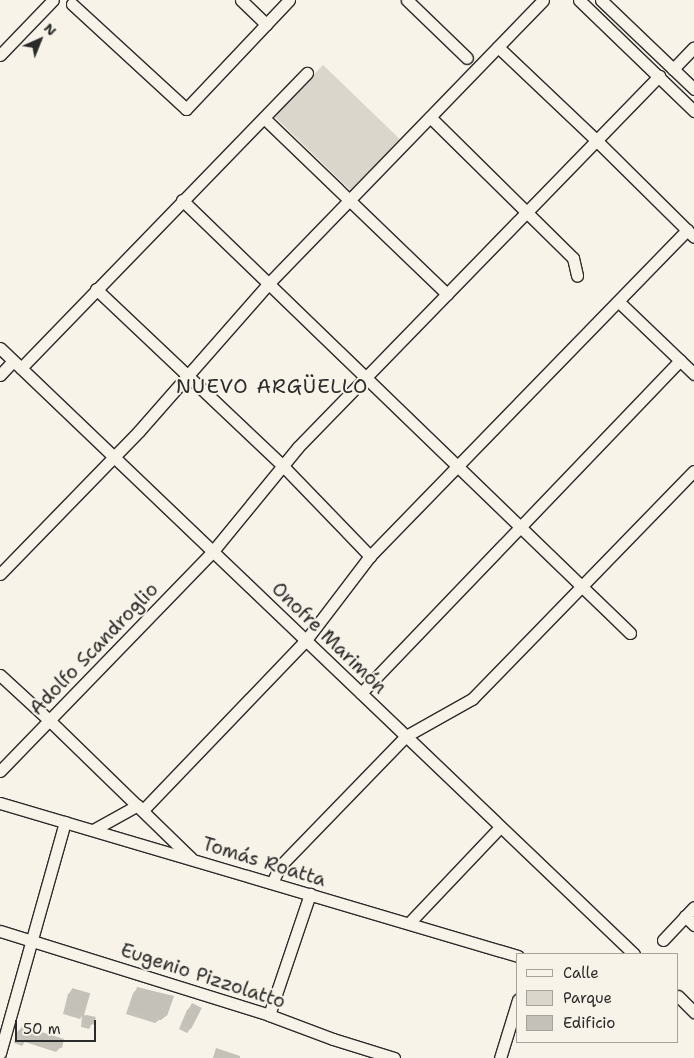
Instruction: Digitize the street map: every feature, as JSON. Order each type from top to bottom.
[{"type":"street","points":[[0,55],[53,0]]},
{"type":"street","points":[[241,0],[266,24]]},
{"type":"street","points":[[72,4],[186,108],[289,0]]},
{"type":"street","points":[[407,0],[467,58]]},
{"type":"street","points":[[0,574],[114,458],[268,284],[543,0]]},
{"type":"street","points":[[579,0],[694,111]]},
{"type":"street","points":[[601,0],[694,89]]},
{"type":"street","points":[[93,830],[141,808],[306,640],[370,556],[619,302],[691,234],[498,47]]},
{"type":"street","points":[[673,69],[694,47]]},
{"type":"street","points":[[0,375],[17,365],[96,289],[306,73]]},
{"type":"street","name":"Adolfo Scandroglio","points":[[0,771],[213,551],[234,528],[282,465],[526,211],[659,76]]},
{"type":"street","points":[[430,117],[573,258],[577,266],[577,276]]},
{"type":"street","points":[[264,118],[447,294]]},
{"type":"street","points":[[182,200],[630,633]]},
{"type":"street","points":[[96,289],[282,465],[370,556]]},
{"type":"street","points":[[619,302],[694,374]]},
{"type":"street","name":"Onofre Marimón","points":[[0,348],[633,953]]},
{"type":"street","points":[[361,693],[680,360]]},
{"type":"street","points":[[272,883],[280,866],[406,736],[472,699],[694,471]]},
{"type":"street","points":[[0,675],[141,808],[192,859]]},
{"type":"street","name":"Tomás Roatta","points":[[0,803],[516,955]]},
{"type":"street","points":[[0,1052],[65,822]]},
{"type":"street","points":[[409,924],[500,826]]},
{"type":"street","points":[[269,1015],[310,894]]},
{"type":"street","points":[[663,940],[694,906]]},
{"type":"street","points":[[684,916],[694,925]]},
{"type":"street","name":"Eugenio Pizzolatto","points":[[0,931],[269,1015],[333,1039],[394,1058]]},
{"type":"street","points":[[679,998],[694,1012]]},
{"type":"street","points":[[500,1058],[516,1006]]},
{"type":"green space","points":[[323,65],[400,139],[351,190],[274,116]]},
{"type":"building","points":[[137,987],[174,996],[167,1016],[163,1015],[161,1019],[130,1010]]},
{"type":"building","points":[[72,988],[90,993],[84,1015],[66,1010]]},
{"type":"building","points":[[192,1003],[202,1008],[191,1028],[182,1023]]},
{"type":"building","points":[[86,1015],[96,1017],[94,1025],[84,1023]]},
{"type":"building","points":[[22,1026],[64,1039],[62,1048],[29,1038],[28,1041],[18,1038]]},
{"type":"building","points":[[216,1048],[240,1056],[240,1058],[213,1058]]},
{"type":"district","name":"NUEVO ARGÜELLO","points":[[272,386]]}]
